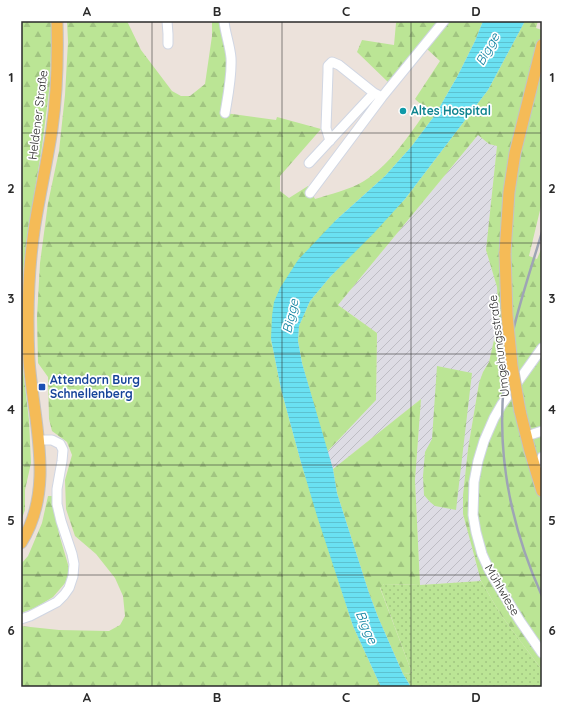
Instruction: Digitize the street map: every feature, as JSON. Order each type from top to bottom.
[{"type":"main road","name":"Heldener Straße","points":[[21,543],[28,533],[36,506],[40,475],[40,458],[29,361],[28,301],[34,231],[52,130],[55,102],[58,42],[57,21]]},
{"type":"main road","name":"Umgehungsstraße","points":[[542,45],[516,153],[510,192],[505,253],[507,308],[512,366],[520,411],[542,491]]},
{"type":"street","points":[[167,21],[168,44]]},
{"type":"street","points":[[224,21],[231,58],[230,80],[225,114]]},
{"type":"street","points":[[309,163],[378,95],[444,21]]},
{"type":"street","points":[[330,141],[326,128],[328,66],[332,62],[339,65],[378,95]]},
{"type":"street","points":[[310,193],[378,95]]},
{"type":"street","name":"Mühlwiese","points":[[542,348],[502,404],[484,441],[474,482],[473,515],[482,554],[490,572],[520,621],[542,653]]},
{"type":"street","points":[[527,436],[542,431]]},
{"type":"street","points":[[21,619],[57,602],[66,592],[73,576],[74,564],[72,554],[61,522],[57,504],[57,490],[63,450],[60,444],[52,440],[38,440]]},
{"type":"street","points":[[538,477],[542,457]]},
{"type":"shaded area","points":[[478,135],[489,144],[497,146],[486,250],[497,287],[499,318],[489,362],[479,383],[468,449],[463,495],[463,514],[481,581],[420,585],[415,480],[421,399],[333,469],[327,452],[376,400],[377,333],[338,305]]},
{"type":"green space","points":[[21,21],[52,21],[50,83],[42,147],[27,237],[21,291]]},
{"type":"green space","points":[[67,21],[127,21],[141,50],[172,91],[181,96],[190,96],[205,84],[212,36],[212,21],[224,21],[228,41],[225,113],[276,120],[277,117],[321,129],[280,176],[280,191],[289,198],[308,186],[315,199],[340,192],[364,181],[391,158],[427,110],[415,99],[440,61],[427,49],[449,21],[483,21],[457,77],[435,115],[411,147],[385,176],[336,220],[271,339],[281,389],[300,459],[353,626],[381,687],[21,687],[21,626],[59,630],[109,631],[120,625],[125,616],[123,596],[115,578],[96,554],[75,536],[66,509],[65,480],[72,455],[67,442],[52,431],[49,419],[48,377],[38,363],[37,317],[40,263],[48,203],[59,151],[65,95],[68,42]]},
{"type":"green space","points":[[398,21],[438,21],[389,83],[357,52],[362,40],[394,45],[396,23]]},
{"type":"green space","points":[[525,21],[538,21],[536,28],[542,30],[542,202],[529,256],[537,259],[542,247],[542,670],[501,615],[481,581],[463,514],[463,495],[468,449],[479,383],[489,362],[499,318],[497,287],[486,250],[497,146],[489,144],[478,135],[338,305],[377,333],[376,400],[327,452],[302,363],[298,341],[299,326],[310,301],[330,277],[405,199],[488,90]]},
{"type":"green space","points":[[21,353],[29,420],[31,463],[25,490],[25,510],[21,521]]},
{"type":"green space","points":[[437,366],[472,373],[456,510],[435,506],[424,495],[423,476],[425,452],[432,439]]},
{"type":"green space","points":[[421,399],[415,480],[420,585],[384,584],[380,588],[412,673],[403,674],[369,593],[337,493],[333,469]]},
{"type":"green space","points":[[48,496],[53,496],[59,534],[69,568],[66,582],[53,597],[35,608],[21,613],[21,564],[28,556],[42,523]]},
{"type":"green space","points":[[481,581],[501,615],[542,670],[542,687],[411,687],[403,674],[412,673],[380,587],[384,584],[420,585]]},
{"type":"water","name":"Bigge","points":[[483,21],[525,21],[488,90],[405,199],[374,233],[330,277],[310,301],[299,326],[298,341],[302,363],[333,469],[337,493],[378,617],[403,674],[411,687],[381,687],[353,626],[300,459],[281,389],[271,339],[274,302],[280,288],[298,260],[336,220],[385,176],[411,147],[435,115],[457,77]]},
{"type":"railway","points":[[542,232],[513,330],[505,377],[502,409],[506,473],[511,504],[519,535],[542,596]]},
{"type":"place","name":"Altes Hospital","points":[[403,111]]},
{"type":"place","name":"Attendorn Burg Schnellenberg","points":[[42,387]]}]
